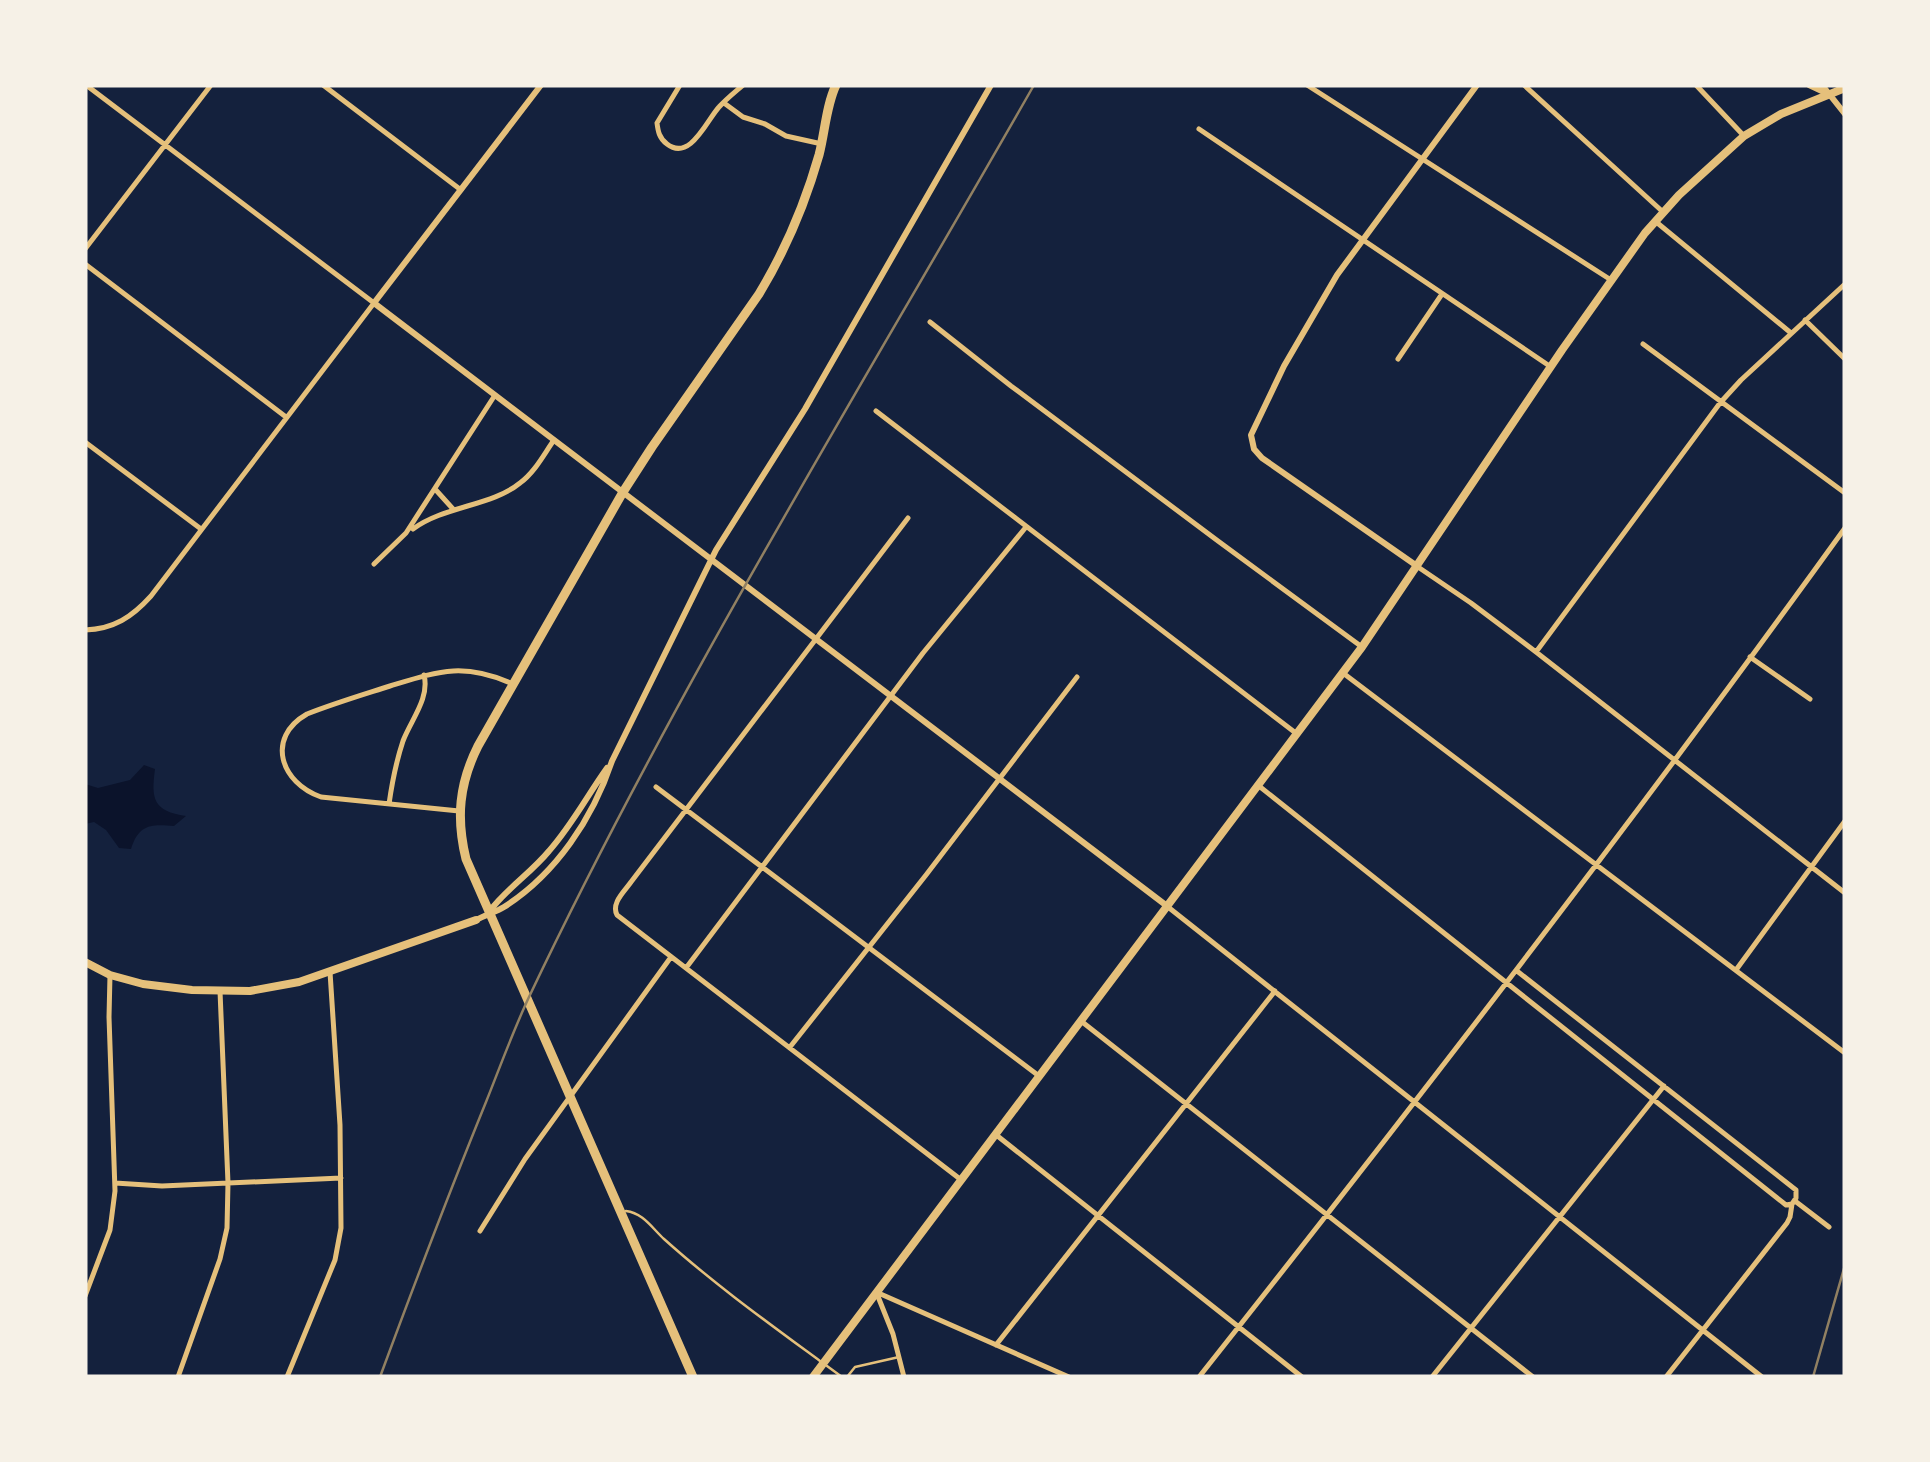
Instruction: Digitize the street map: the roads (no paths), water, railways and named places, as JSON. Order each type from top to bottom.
[{"type":"main road","points":[[694,1377],[488,914],[466,859],[459,811],[470,762],[623,492],[771,274],[798,217],[822,144],[833,87]]},
{"type":"main road","points":[[813,1377],[1362,647],[1655,220],[1744,136],[1781,114],[1845,88]]},
{"type":"main road","points":[[85,962],[110,975],[142,984],[220,992],[273,988],[476,920]]},
{"type":"street","points":[[86,85],[1166,906],[1762,1377]]},
{"type":"street","points":[[85,248],[211,85]]},
{"type":"street","points":[[322,85],[461,190]]},
{"type":"street","points":[[85,630],[117,625],[140,608],[541,85]]},
{"type":"street","points":[[680,85],[657,122],[660,136],[670,146],[683,147],[691,144],[724,102],[743,85]]},
{"type":"street","points":[[476,920],[512,902],[559,856],[593,808],[709,562],[804,409],[991,85]]},
{"type":"street","points":[[1306,85],[1611,280]]},
{"type":"street","points":[[1476,85],[1337,274],[1284,366],[1254,428],[1254,449],[1472,603],[1845,893]]},
{"type":"street","points":[[1524,85],[1663,212]]},
{"type":"street","points":[[1696,85],[1744,136]]},
{"type":"street","points":[[1809,85],[1828,95]]},
{"type":"street","points":[[1822,85],[1845,114]]},
{"type":"street","points":[[724,102],[743,117],[786,136],[822,144]]},
{"type":"street","points":[[1199,129],[1551,367]]},
{"type":"street","points":[[1655,220],[1791,333]]},
{"type":"street","points":[[85,264],[286,416]]},
{"type":"street","points":[[1536,652],[1720,402],[1845,284]]},
{"type":"street","points":[[1398,359],[1442,294]]},
{"type":"street","points":[[1805,320],[1845,358]]},
{"type":"street","points":[[930,322],[1362,647]]},
{"type":"street","points":[[1644,344],[1845,493]]},
{"type":"street","points":[[406,533],[495,395]]},
{"type":"street","points":[[876,412],[1297,734]]},
{"type":"street","points":[[374,564],[406,533],[431,517],[513,488],[531,473],[554,440]]},
{"type":"street","points":[[85,442],[201,529]]},
{"type":"street","points":[[435,489],[454,510]]},
{"type":"street","points":[[908,518],[614,906],[617,915],[960,1179]]},
{"type":"street","points":[[686,968],[891,696],[1026,527]]},
{"type":"street","points":[[1199,1377],[1506,985],[1845,528]]},
{"type":"street","points":[[1750,657],[1810,700]]},
{"type":"street","points":[[459,811],[321,796],[302,788],[287,772],[283,744],[292,726],[307,714],[438,671],[469,671],[513,684]]},
{"type":"street","points":[[1343,673],[1845,1053]]},
{"type":"street","points":[[389,804],[403,742],[425,696],[424,675]]},
{"type":"street","points":[[790,1048],[1077,677]]},
{"type":"street","points":[[1258,786],[1786,1205],[1793,1202]]},
{"type":"street","points":[[656,787],[1039,1076]]},
{"type":"street","points":[[1736,970],[1845,822]]},
{"type":"street","points":[[480,1231],[524,1159],[672,957]]},
{"type":"street","points":[[1517,970],[1798,1194],[1787,1224],[1666,1377]]},
{"type":"street","points":[[286,1377],[334,1260],[341,1228],[336,1036],[330,972]]},
{"type":"street","points":[[85,1296],[110,1230],[116,1183],[110,975]]},
{"type":"street","points":[[996,1345],[1274,991]]},
{"type":"street","points":[[178,1377],[224,1246],[228,1184],[220,992]]},
{"type":"street","points":[[1080,1021],[1533,1377]]},
{"type":"street","points":[[1432,1377],[1665,1086]]},
{"type":"street","points":[[995,1134],[1302,1377]]},
{"type":"street","points":[[116,1183],[162,1186],[342,1178]]},
{"type":"street","points":[[1793,1202],[1829,1227]]},
{"type":"street","points":[[876,1292],[1069,1377]]},
{"type":"street","points":[[876,1292],[904,1377]]},
{"type":"lane","points":[[620,1212],[641,1216],[747,1308],[845,1377],[855,1367],[899,1357]]},
{"type":"water","points":[[144,765],[155,769],[154,796],[161,807],[186,816],[174,826],[147,827],[131,849],[119,848],[106,830],[94,822],[85,824],[85,784],[98,788],[130,780]]},
{"type":"railway","points":[[380,1377],[512,1036],[586,880],[773,536],[1034,85]]},
{"type":"railway","points":[[1813,1377],[1845,1265]]}]
